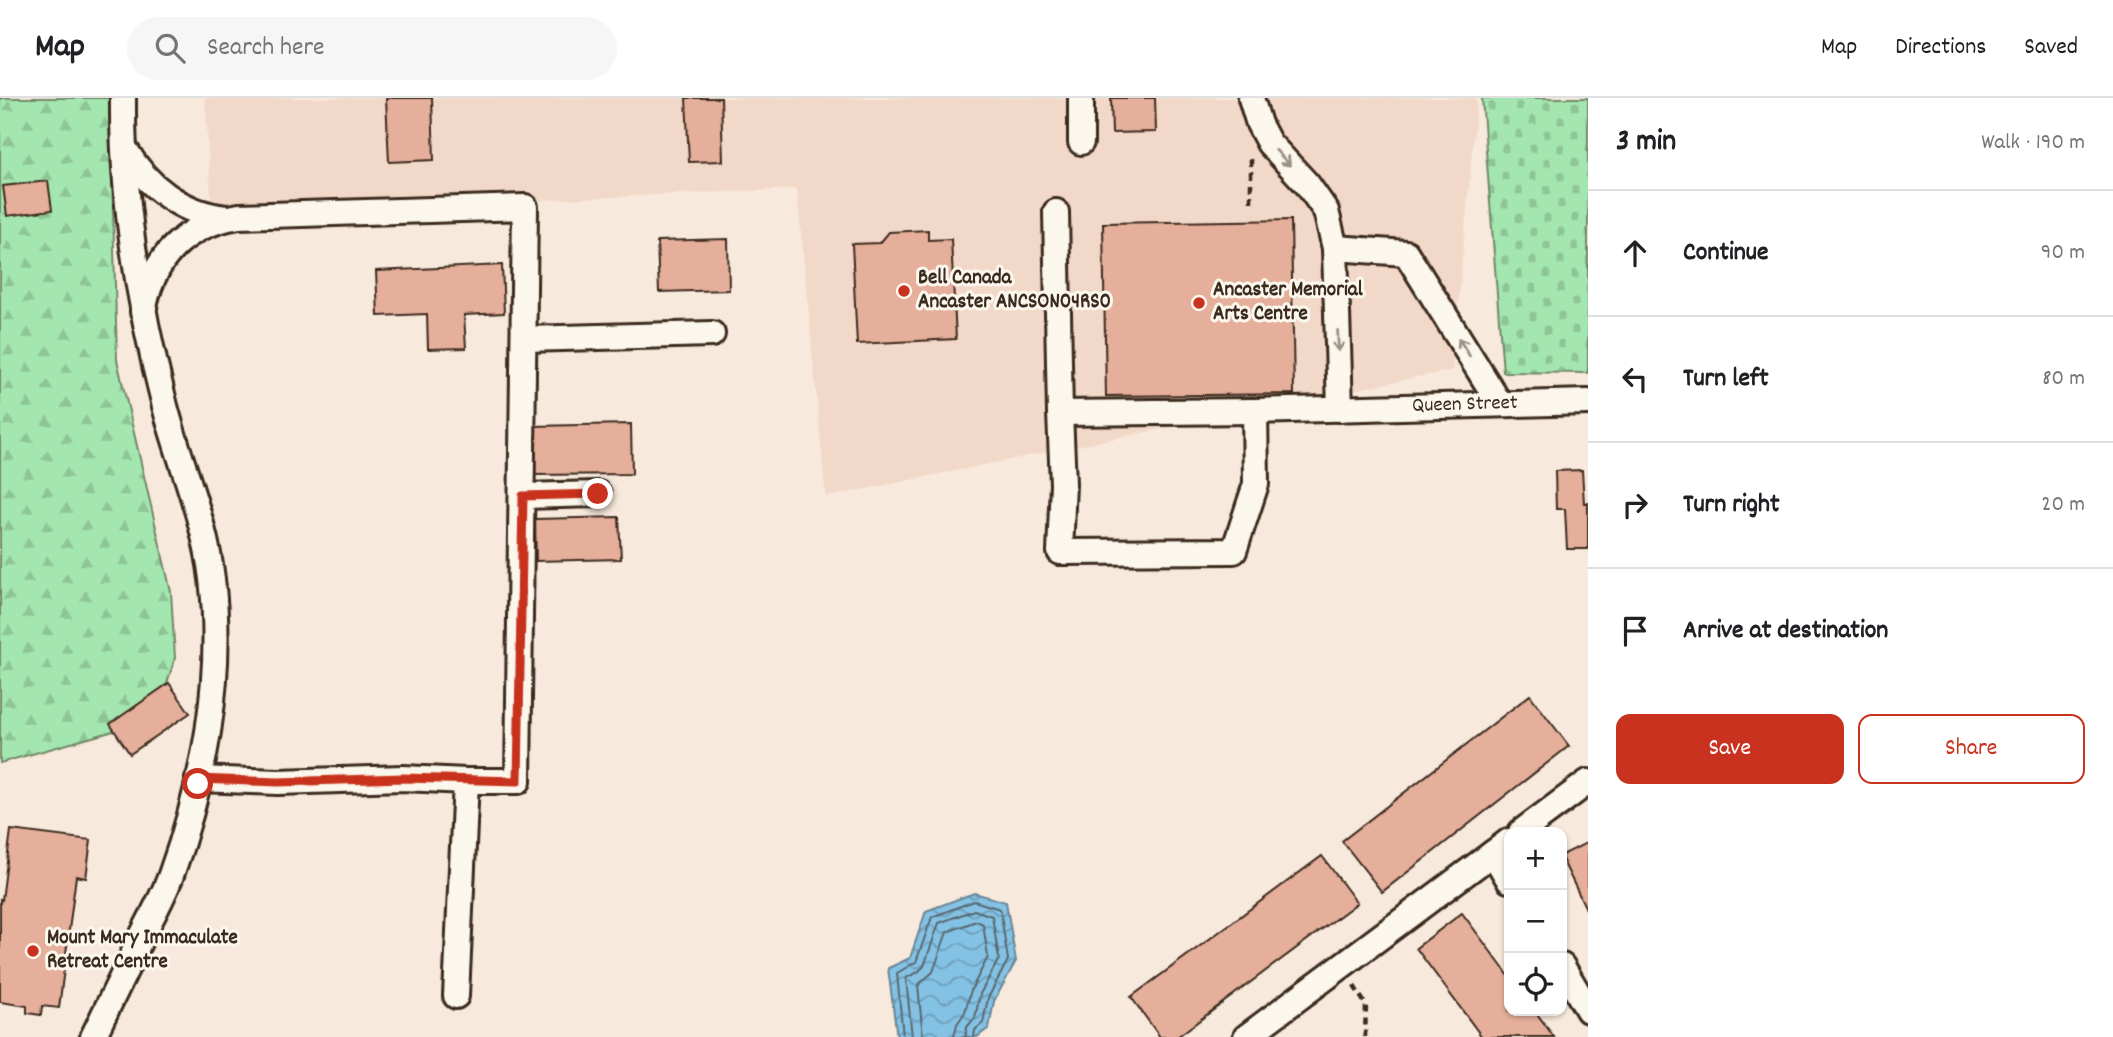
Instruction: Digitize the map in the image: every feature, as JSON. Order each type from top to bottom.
[{"type":"street","points":[[93,1037],[170,878],[185,831],[198,779],[213,687],[215,638],[212,579],[201,521],[166,409],[143,312],[132,238],[124,148],[123,98]]},
{"type":"street","points":[[1081,98],[1082,142]]},
{"type":"street","points":[[1251,99],[1269,143],[1307,184],[1326,211],[1335,248],[1340,409]]},
{"type":"street","points":[[124,148],[148,181],[170,198],[195,211],[226,218],[525,207],[518,781],[403,778],[292,782],[198,779]]},
{"type":"street","points":[[1056,212],[1063,484],[1060,551],[1234,551],[1256,484],[1255,411]]},
{"type":"street","points":[[143,312],[150,283],[164,258],[197,229],[226,218]]},
{"type":"street","points":[[1335,248],[1406,253],[1500,404]]},
{"type":"street","points":[[524,339],[712,334]]},
{"type":"street","name":"Queen Street","points":[[1060,413],[1588,402]]},
{"type":"street","points":[[523,496],[598,494]]},
{"type":"street","points":[[456,996],[466,780]]},
{"type":"street","points":[[1528,827],[1588,782]]},
{"type":"street","points":[[1256,1034],[1501,847]]},
{"type":"street","points":[[1567,974],[1588,1010]]},
{"type":"path","points":[[1341,967],[1366,1005],[1365,1037]]},
{"type":"shaded area","points":[[205,98],[1477,98],[1452,370],[826,497],[797,189],[212,214]]},
{"type":"green space","points":[[0,98],[110,98],[117,360],[171,592],[175,658],[161,702],[128,727],[0,763]]},
{"type":"green space","points":[[1482,98],[1588,98],[1588,373],[1503,372]]},
{"type":"water","points":[[974,893],[1006,902],[1016,961],[994,1001],[989,1028],[977,1037],[897,1037],[888,968],[910,958],[926,911]]},
{"type":"building","points":[[386,98],[432,98],[434,160],[389,162]]},
{"type":"building","points":[[686,98],[721,98],[723,161],[689,162]]},
{"type":"building","points":[[1111,98],[1155,98],[1156,132],[1112,133]]},
{"type":"building","points":[[48,181],[52,210],[7,216],[3,186]]},
{"type":"building","points":[[1291,220],[1294,394],[1106,396],[1103,223]]},
{"type":"building","name":"Bell Canada Ancaster ANCSON04RS0","points":[[928,230],[928,240],[951,239],[956,339],[857,344],[852,244],[880,243],[889,232]]},
{"type":"building","points":[[728,239],[729,290],[659,292],[657,241]]},
{"type":"building","points":[[502,265],[504,313],[464,315],[466,348],[428,349],[427,314],[378,316],[376,271]]},
{"type":"building","points":[[631,424],[632,474],[533,475],[532,426]]},
{"type":"building","points":[[1582,470],[1584,503],[1588,503],[1588,549],[1567,549],[1565,509],[1556,509],[1555,471]]},
{"type":"building","points":[[619,517],[621,559],[536,561],[535,519]]},
{"type":"building","points":[[169,683],[190,713],[130,754],[110,724]]},
{"type":"building","points":[[1530,695],[1569,746],[1382,892],[1342,841]]},
{"type":"building","name":"Mount Mary Immaculate Retreat Centre","points":[[11,830],[91,840],[86,878],[76,876],[59,1008],[42,1006],[41,1015],[27,1013],[27,1006],[0,1002],[0,899],[2,900]]},
{"type":"building","points":[[1588,842],[1588,913],[1567,869],[1567,852]]},
{"type":"building","points":[[1322,856],[1357,903],[1177,1037],[1160,1037],[1131,997]]},
{"type":"building","points":[[1462,913],[1504,969],[1504,1016],[1539,1016],[1554,1037],[1482,1037],[1416,948]]},
{"type":"place","name":"Bell Canada Ancaster ANCSON04RS0","points":[[904,291]]},
{"type":"place","name":"Ancaster Memorial Arts Centre","points":[[1199,303]]},
{"type":"place","name":"Mount Mary Immaculate Retreat Centre","points":[[33,951]]},
{"type":"route","points":[[198,784],[198,779],[278,782],[403,778],[518,781],[523,496],[598,494]]}]
